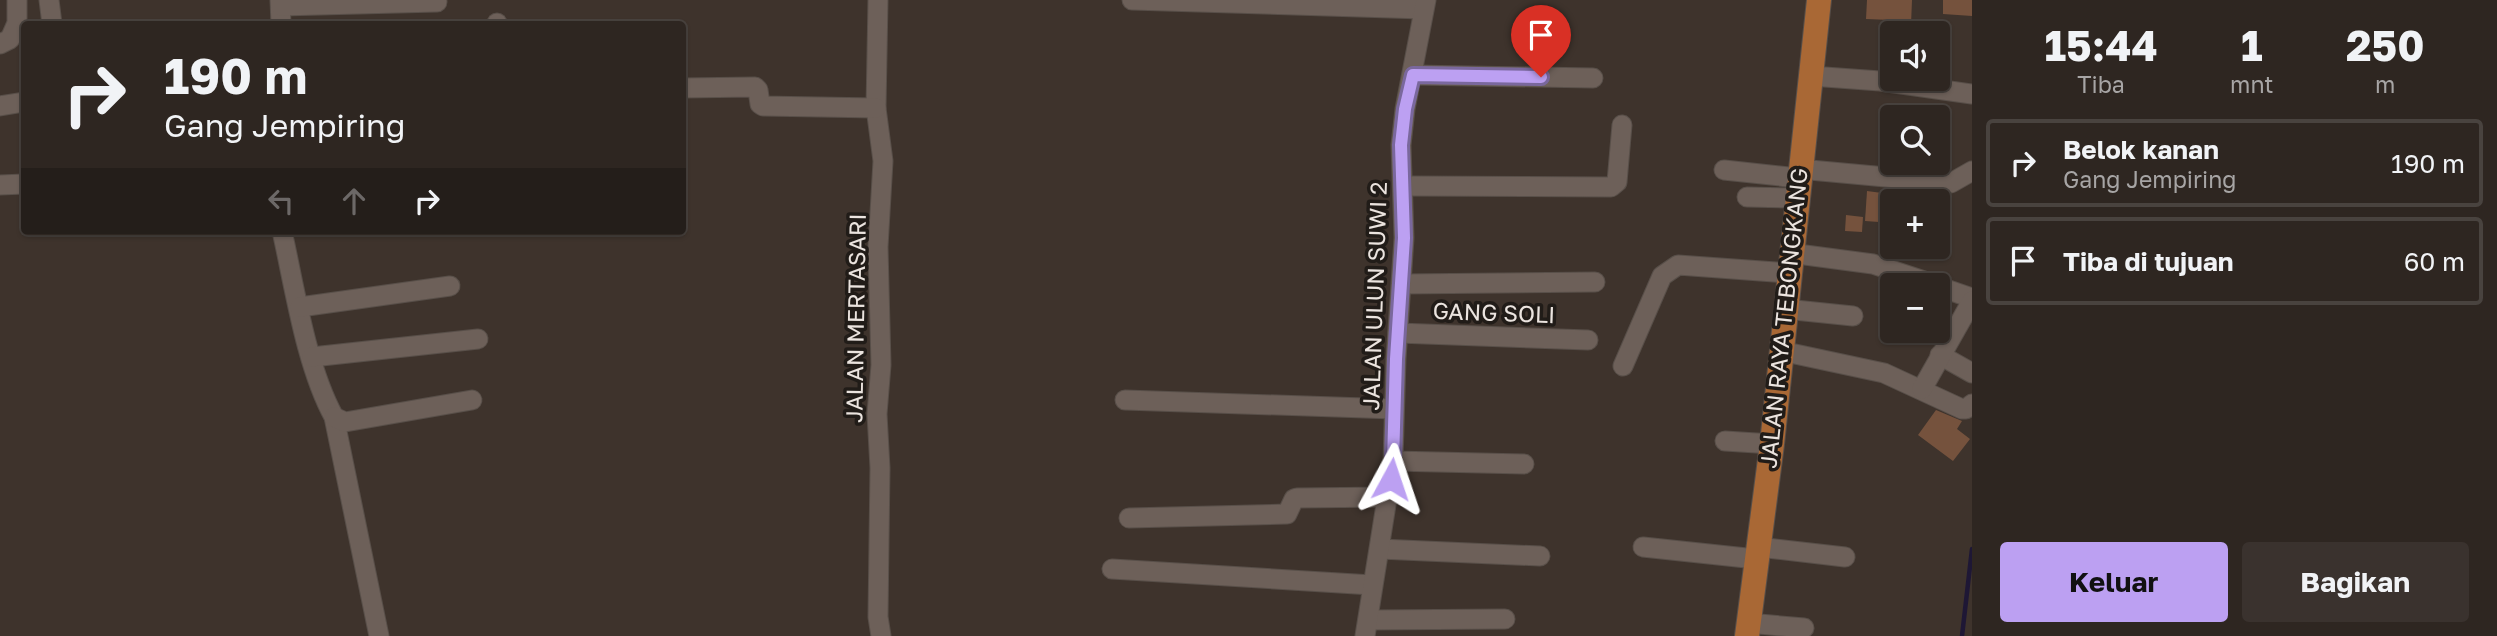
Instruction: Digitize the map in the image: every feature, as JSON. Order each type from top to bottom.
[{"type":"main road","name":"JALAN RAYA TEBONGKANG","points":[[1747,629],[1772,444],[1819,0]]},
{"type":"street","points":[[0,44],[10,39],[17,23],[17,0]]},
{"type":"street","points":[[49,0],[52,21]]},
{"type":"street","name":"JALAN MERTASARI","points":[[878,0],[876,108],[883,161],[877,247],[881,365],[877,414],[880,468],[878,617],[881,636]]},
{"type":"street","points":[[1132,0],[1425,5]]},
{"type":"street","points":[[280,10],[437,2]]},
{"type":"street","name":"JALAN ULUN SUWI 2","points":[[1366,628],[1393,461],[1402,284],[1404,187],[1401,145],[1405,109],[1425,5]]},
{"type":"street","points":[[1413,75],[1593,78]]},
{"type":"street","points":[[1811,76],[1880,81],[1972,94]]},
{"type":"street","points":[[686,88],[755,87],[763,106],[876,108]]},
{"type":"street","points":[[0,106],[21,102]]},
{"type":"street","points":[[1404,187],[1611,187],[1617,182],[1622,125]]},
{"type":"street","points":[[1724,170],[1798,182],[1951,183],[1972,171]]},
{"type":"street","points":[[1747,197],[1798,182]]},
{"type":"street","points":[[0,185],[21,184]]},
{"type":"street","points":[[283,235],[312,357],[334,418],[379,636]]},
{"type":"street","points":[[1623,366],[1662,276],[1678,265],[1873,264],[1900,273]]},
{"type":"street","points":[[1402,284],[1595,282]]},
{"type":"street","points":[[300,307],[450,286]]},
{"type":"street","points":[[1922,389],[1972,300],[1950,291]]},
{"type":"street","points":[[1785,309],[1853,316]]},
{"type":"street","name":"GANG SOLI","points":[[1398,333],[1588,340]]},
{"type":"street","points":[[312,357],[478,339]]},
{"type":"street","points":[[1782,351],[1884,373],[1962,409],[1972,404]]},
{"type":"street","points":[[1940,355],[1972,373]]},
{"type":"street","points":[[334,418],[345,422],[472,400]]},
{"type":"street","points":[[1125,400],[1394,409]]},
{"type":"street","points":[[1725,441],[1772,444]]},
{"type":"street","points":[[1393,461],[1524,464]]},
{"type":"street","points":[[1129,518],[1287,514],[1293,499],[1297,498],[1388,497]]},
{"type":"street","points":[[1643,547],[1846,557]]},
{"type":"street","points":[[1380,549],[1539,556]]},
{"type":"street","points":[[1112,569],[1372,584]]},
{"type":"street","points":[[1366,628],[1505,619]]},
{"type":"street","points":[[1747,629],[1804,628]]},
{"type":"building","points":[[1867,0],[1912,0],[1911,21],[1866,19]]},
{"type":"building","points":[[1943,0],[1972,0],[1972,16],[1943,14]]},
{"type":"building","points":[[1867,191],[1880,193],[1879,222],[1865,221]]},
{"type":"building","points":[[1846,215],[1863,217],[1862,232],[1845,231]]},
{"type":"building","points":[[1936,410],[1962,421],[1957,429],[1970,439],[1953,461],[1918,435]]},
{"type":"waterway","points":[[1962,636],[1972,549]]},
{"type":"route","points":[[1391,479],[1404,238],[1401,145],[1405,109],[1413,75],[1541,77]]}]
